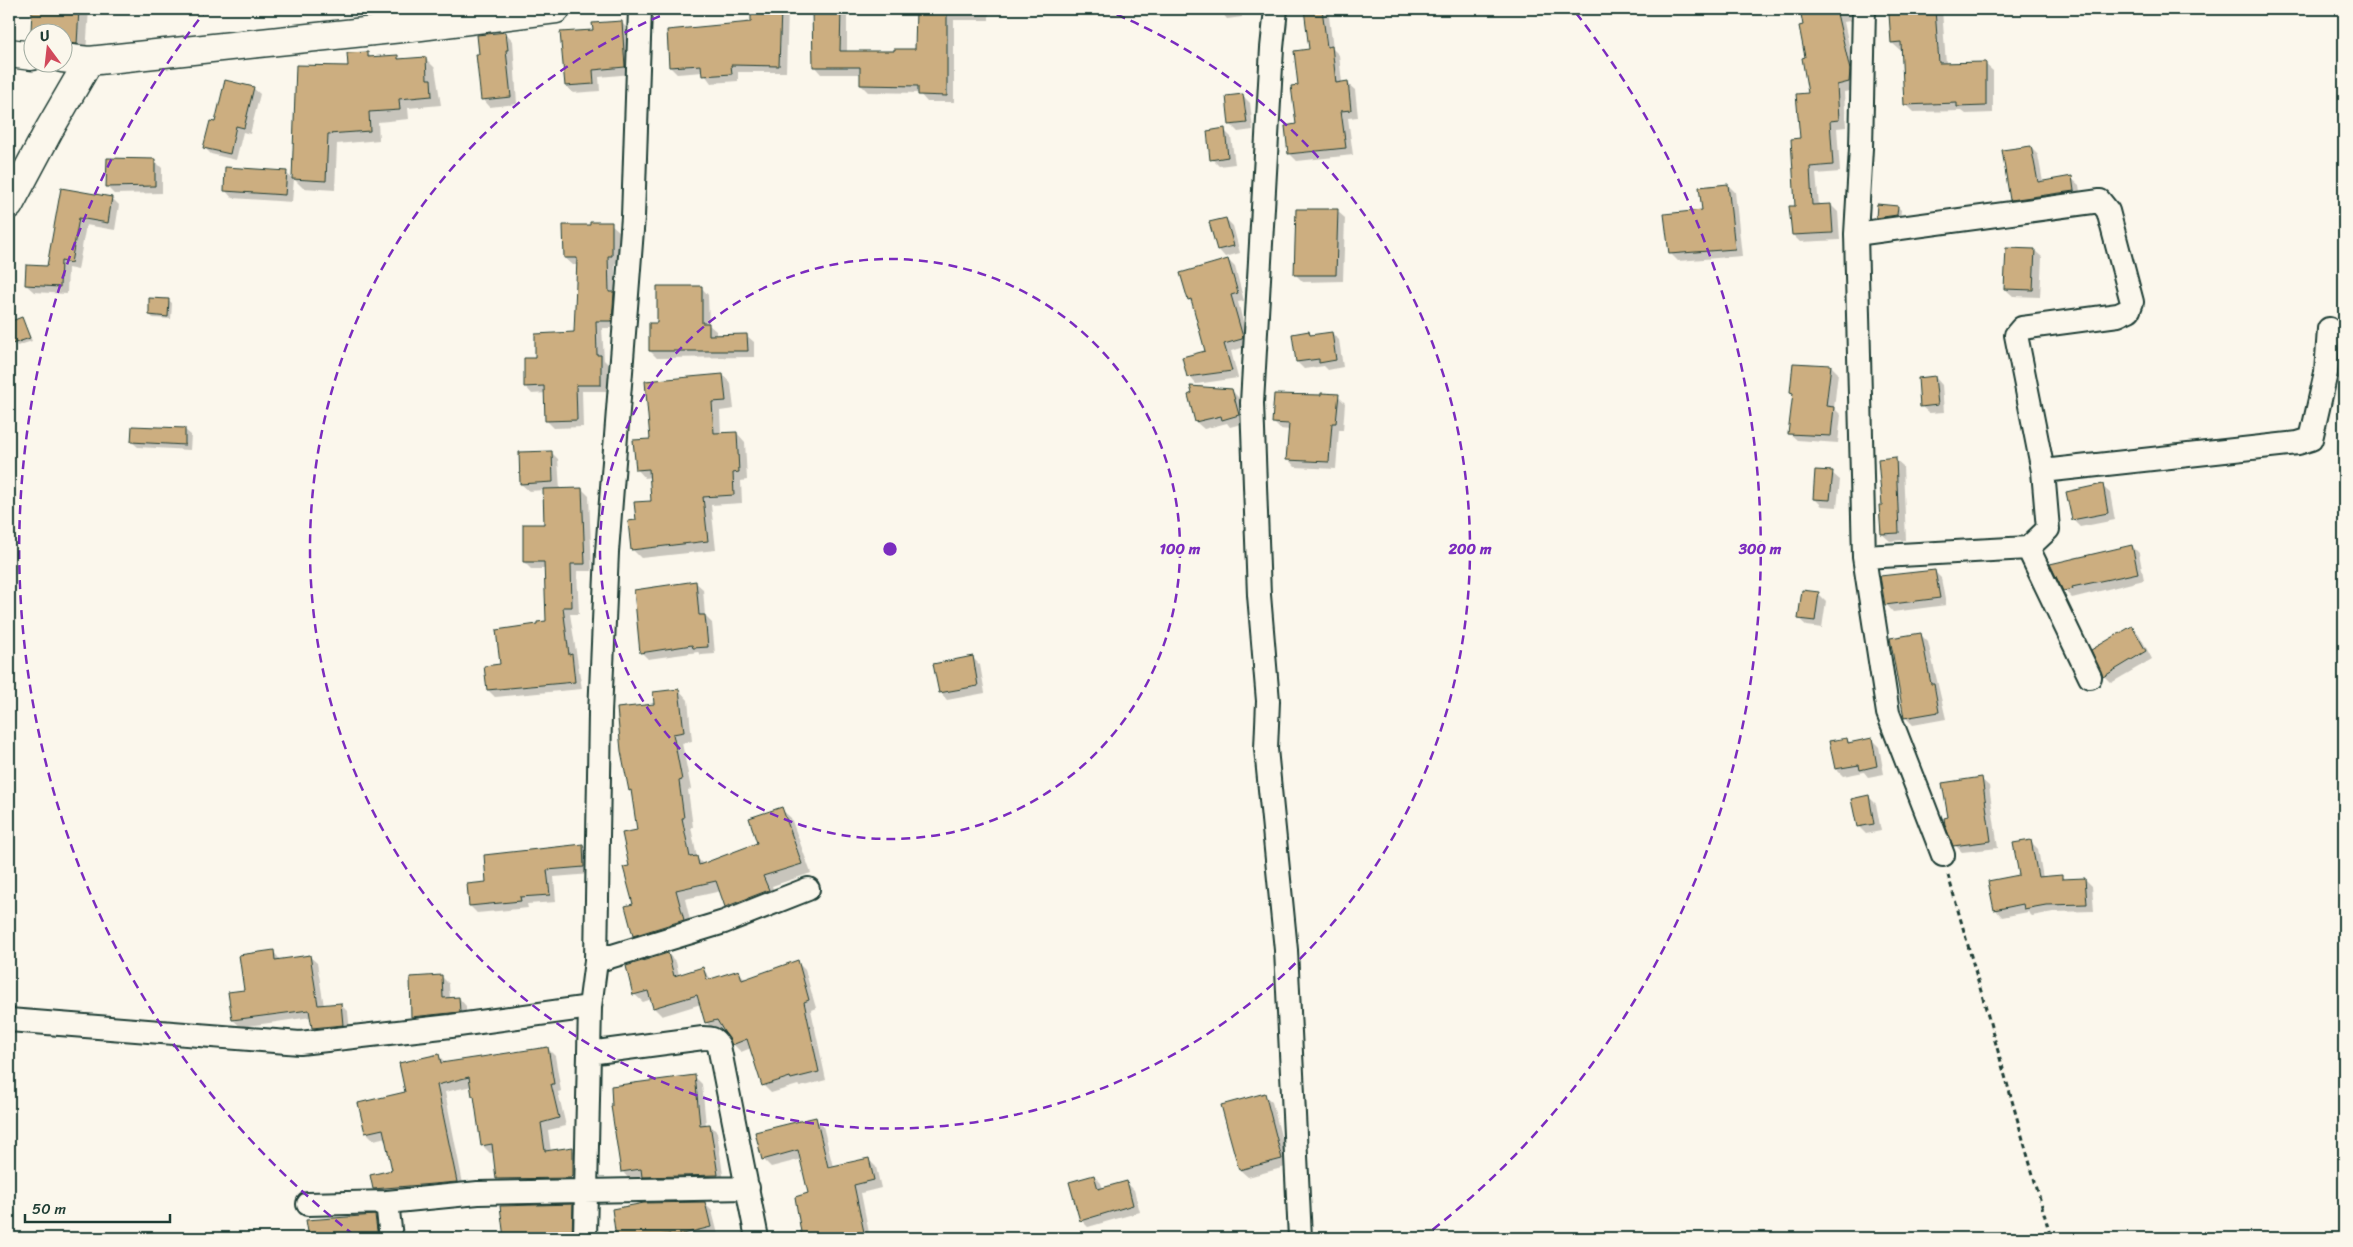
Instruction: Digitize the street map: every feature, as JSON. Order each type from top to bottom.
[{"type":"street","points":[[9,205],[76,60],[422,26],[556,9]]},
{"type":"street","points":[[586,1238],[590,1007],[596,961],[600,713],[607,562],[633,217],[640,9]]},
{"type":"street","points":[[1276,9],[1271,58],[1252,403],[1259,595],[1268,701],[1266,749],[1286,950],[1300,1238]]},
{"type":"street","points":[[1864,9],[1861,148],[1856,234],[1864,557],[1888,713],[1943,855]]},
{"type":"street","points":[[9,53],[22,55]]},
{"type":"street","points":[[1856,234],[2100,201],[2105,205],[2132,302],[2129,310],[2118,315],[2022,328],[2016,334],[2043,471],[2048,529],[2028,548],[1864,557]]},
{"type":"street","points":[[2043,471],[2288,444],[2311,439],[2326,373],[2329,329]]},
{"type":"street","points":[[2028,548],[2090,677]]},
{"type":"street","points":[[596,961],[724,922],[808,889]]},
{"type":"street","points":[[9,1020],[300,1043],[451,1026],[590,1007]]},
{"type":"street","points":[[589,1053],[703,1038],[716,1040],[719,1046],[757,1238]]},
{"type":"street","points":[[308,1204],[387,1202],[478,1194],[748,1188]]},
{"type":"street","points":[[387,1202],[391,1238]]},
{"type":"path","points":[[1943,855],[2051,1238]]},
{"type":"building","points":[[32,9],[79,9],[77,44],[72,44],[72,22],[31,22]]},
{"type":"building","points":[[751,9],[781,9],[779,66],[731,65],[732,74],[702,76],[701,65],[669,67],[667,30],[751,22]]},
{"type":"building","points":[[812,9],[841,9],[840,51],[894,51],[894,49],[915,49],[916,9],[947,9],[947,96],[918,95],[918,86],[860,85],[860,67],[813,67]]},
{"type":"building","points":[[1304,9],[1322,9],[1327,47],[1332,46],[1336,83],[1348,81],[1351,110],[1341,111],[1346,148],[1288,154],[1285,126],[1296,124],[1291,86],[1298,85],[1294,51],[1309,49]]},
{"type":"building","points":[[1800,9],[1836,9],[1850,70],[1849,82],[1837,85],[1839,120],[1830,121],[1833,165],[1810,167],[1812,205],[1831,204],[1833,233],[1792,235],[1789,206],[1795,206],[1791,139],[1800,138],[1796,94],[1808,93],[1802,58],[1805,57],[1799,26],[1803,25]]},
{"type":"building","points":[[1935,10],[1939,63],[1986,62],[1986,106],[1957,107],[1957,103],[1904,105],[1901,42],[1891,43],[1889,14]]},
{"type":"building","points":[[622,21],[625,67],[593,70],[594,84],[565,86],[560,32],[593,30],[592,23]]},
{"type":"building","points":[[506,32],[511,97],[481,100],[476,54],[479,54],[477,35]]},
{"type":"building","points":[[368,52],[368,57],[398,55],[398,59],[426,57],[427,79],[431,79],[432,96],[399,99],[400,110],[369,112],[370,131],[328,134],[326,181],[292,179],[296,65],[348,66],[347,53]]},
{"type":"building","points":[[225,80],[254,87],[244,128],[236,126],[230,154],[203,148],[210,121],[215,122]]},
{"type":"building","points":[[1243,94],[1247,123],[1229,125],[1226,96]]},
{"type":"building","points":[[1225,128],[1228,157],[1210,160],[1207,131]]},
{"type":"building","points":[[2031,146],[2038,182],[2072,176],[2074,191],[2010,200],[2002,150]]},
{"type":"building","points":[[107,158],[155,159],[155,186],[106,187]]},
{"type":"building","points":[[225,167],[287,171],[285,195],[224,191]]},
{"type":"building","points":[[1728,184],[1735,249],[1669,254],[1664,214],[1702,210],[1699,187]]},
{"type":"building","points":[[61,188],[112,197],[108,223],[79,218],[71,263],[61,261],[60,287],[25,285],[26,265],[47,266]]},
{"type":"building","points":[[1877,204],[1898,206],[1897,215],[1876,218]]},
{"type":"building","points":[[1296,209],[1338,209],[1336,275],[1294,275]]},
{"type":"building","points":[[1226,218],[1234,246],[1217,250],[1209,222]]},
{"type":"building","points":[[590,222],[612,222],[612,256],[608,256],[609,292],[614,292],[612,321],[596,321],[597,355],[601,355],[601,385],[576,385],[577,420],[545,421],[544,386],[524,387],[524,358],[535,358],[535,334],[574,332],[577,258],[564,258],[563,225],[590,225]]},
{"type":"building","points":[[2006,248],[2035,249],[2033,290],[2004,289]]},
{"type":"building","points":[[1228,259],[1238,293],[1231,295],[1243,337],[1242,339],[1224,344],[1232,371],[1187,377],[1182,357],[1205,351],[1191,299],[1188,300],[1180,273]]},
{"type":"building","points":[[657,286],[702,286],[702,323],[709,323],[709,335],[747,334],[748,351],[649,351],[649,323],[657,323]]},
{"type":"building","points":[[149,298],[169,299],[168,317],[149,315]]},
{"type":"building","points":[[22,317],[30,338],[12,344],[9,322]]},
{"type":"building","points":[[1309,331],[1310,335],[1332,332],[1336,360],[1319,363],[1319,359],[1296,362],[1292,334]]},
{"type":"building","points":[[1793,363],[1831,365],[1826,406],[1834,407],[1831,436],[1788,434],[1793,393],[1790,392]]},
{"type":"building","points":[[723,374],[726,401],[712,402],[714,433],[737,432],[739,472],[733,473],[734,495],[703,497],[708,541],[631,550],[628,521],[636,520],[634,502],[651,501],[649,469],[636,470],[633,440],[650,439],[645,381]]},
{"type":"building","points":[[1935,376],[1938,405],[1920,407],[1918,378]]},
{"type":"building","points":[[1190,386],[1232,389],[1239,415],[1222,420],[1221,416],[1195,422],[1188,395],[1192,393]]},
{"type":"building","points":[[1321,393],[1339,394],[1336,423],[1332,423],[1329,462],[1286,460],[1289,424],[1272,423],[1274,394],[1321,395]]},
{"type":"building","points":[[132,426],[185,428],[185,445],[131,442]]},
{"type":"building","points":[[552,451],[553,482],[520,484],[519,452]]},
{"type":"building","points":[[1896,457],[1899,533],[1881,534],[1879,505],[1882,505],[1878,459]]},
{"type":"building","points":[[1815,470],[1833,471],[1830,500],[1813,499]]},
{"type":"building","points":[[2103,484],[2108,513],[2072,520],[2066,492]]},
{"type":"building","points":[[582,488],[585,564],[571,564],[572,607],[563,607],[569,655],[572,654],[575,682],[487,690],[484,666],[500,664],[496,630],[546,621],[544,562],[523,562],[523,524],[544,524],[543,489]]},
{"type":"building","points":[[2132,545],[2138,573],[2072,587],[2073,589],[2063,591],[2050,564]]},
{"type":"building","points":[[1935,570],[1940,598],[1885,605],[1880,576]]},
{"type":"building","points":[[696,581],[699,615],[705,615],[708,647],[693,648],[692,645],[640,653],[634,590]]},
{"type":"building","points":[[1802,590],[1819,592],[1815,621],[1798,619]]},
{"type":"building","points":[[2132,626],[2146,651],[2103,677],[2091,650]]},
{"type":"building","points":[[1921,633],[1931,684],[1934,684],[1939,712],[1904,718],[1890,638]]},
{"type":"building","points":[[973,656],[978,686],[939,693],[933,664]]},
{"type":"building","points":[[679,689],[684,732],[673,734],[682,780],[679,781],[684,818],[682,818],[690,857],[697,856],[699,865],[757,843],[749,818],[782,807],[802,864],[763,876],[769,890],[725,907],[716,881],[676,890],[684,920],[633,936],[625,906],[633,904],[623,867],[629,866],[622,833],[637,830],[631,790],[629,791],[621,751],[617,708],[654,704],[653,692]]},
{"type":"building","points":[[1847,738],[1848,743],[1872,738],[1877,766],[1860,770],[1859,765],[1835,769],[1829,741]]},
{"type":"building","points":[[1982,777],[1991,841],[1953,846],[1945,825],[1944,818],[1948,817],[1942,783]]},
{"type":"building","points":[[1869,795],[1874,824],[1857,827],[1851,799]]},
{"type":"building","points":[[2031,840],[2038,877],[2062,875],[2062,879],[2085,878],[2087,904],[2046,905],[2024,909],[2023,904],[1994,910],[1988,881],[2019,875],[2013,843]]},
{"type":"building","points":[[583,844],[584,867],[547,870],[550,895],[520,897],[521,901],[469,906],[467,884],[486,882],[484,855]]},
{"type":"building","points":[[274,950],[275,960],[310,955],[318,1005],[341,1003],[343,1025],[312,1028],[309,1010],[232,1020],[228,992],[244,990],[239,955]]},
{"type":"building","points":[[668,953],[674,976],[703,967],[707,980],[739,970],[742,980],[798,960],[809,1000],[804,1002],[819,1072],[791,1079],[790,1077],[762,1086],[747,1039],[732,1045],[717,1020],[705,1023],[697,995],[653,1008],[648,991],[633,995],[626,966]]},
{"type":"building","points":[[442,975],[443,998],[459,997],[460,1012],[411,1017],[410,977]]},
{"type":"building","points":[[548,1047],[554,1084],[551,1084],[559,1118],[541,1123],[545,1151],[573,1147],[573,1176],[571,1178],[496,1179],[492,1144],[481,1146],[474,1096],[472,1096],[469,1077],[437,1085],[457,1182],[373,1189],[370,1175],[392,1170],[383,1129],[365,1133],[358,1103],[405,1092],[399,1063],[439,1054],[441,1063]]},
{"type":"building","points":[[695,1075],[700,1125],[710,1124],[718,1175],[642,1177],[641,1169],[621,1172],[611,1106],[611,1086]]},
{"type":"building","points":[[1265,1093],[1282,1159],[1239,1170],[1221,1105]]},
{"type":"building","points":[[816,1117],[828,1167],[869,1158],[874,1180],[854,1185],[865,1237],[802,1238],[795,1197],[808,1193],[798,1150],[762,1160],[755,1132]]},
{"type":"building","points":[[1094,1175],[1098,1189],[1127,1181],[1133,1205],[1080,1221],[1069,1182]]},
{"type":"building","points":[[705,1202],[711,1227],[671,1237],[670,1234],[644,1238],[616,1238],[612,1209],[644,1203]]},
{"type":"building","points":[[573,1204],[572,1238],[504,1238],[500,1206]]},
{"type":"building","points":[[375,1215],[378,1238],[309,1238],[306,1220]]}]
